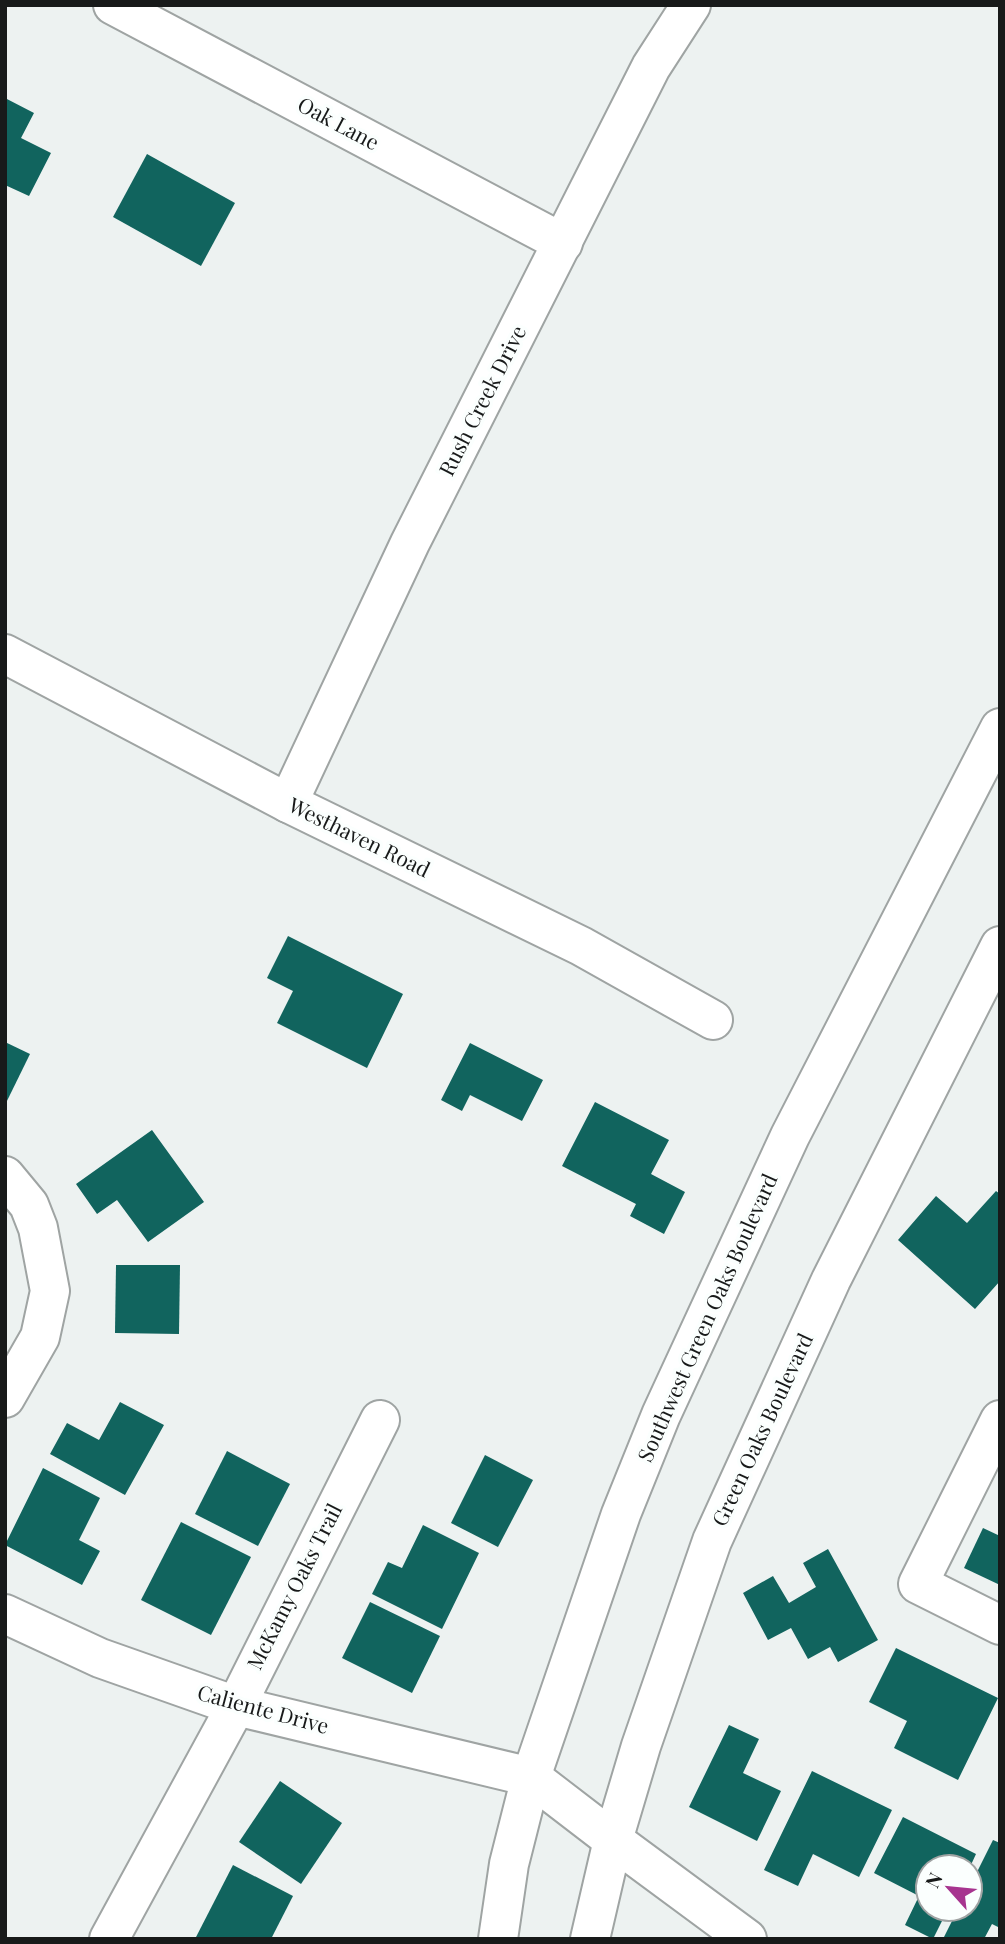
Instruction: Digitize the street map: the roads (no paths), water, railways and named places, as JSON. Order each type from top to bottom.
[{"type":"street","name":"Oak Lane","points":[[113,5],[563,243]]},
{"type":"street","name":"Rush Creek Drive","points":[[288,803],[410,543],[652,67],[691,5]]},
{"type":"street","name":"Westhaven Road","points":[[5,654],[288,803],[581,946],[713,1020]]},
{"type":"street","name":"Southwest Green Oaks Boulevard","points":[[498,1939],[509,1864],[531,1777],[621,1514],[661,1415],[790,1136],[1000,728]]},
{"type":"street","name":"Green Oaks Boulevard","points":[[590,1939],[613,1840],[640,1746],[712,1541],[831,1280],[1000,946]]},
{"type":"street","points":[[5,1176],[29,1205],[38,1228],[50,1291],[40,1337],[5,1398]]},
{"type":"street","name":"McKamy Oaks Trail","points":[[109,1939],[236,1706],[380,1420]]},
{"type":"street","points":[[1000,1420],[918,1584],[1000,1625]]},
{"type":"street","name":"Caliente Drive","points":[[5,1614],[100,1658],[236,1706],[531,1777]]},
{"type":"street","points":[[531,1777],[747,1939]]}]
